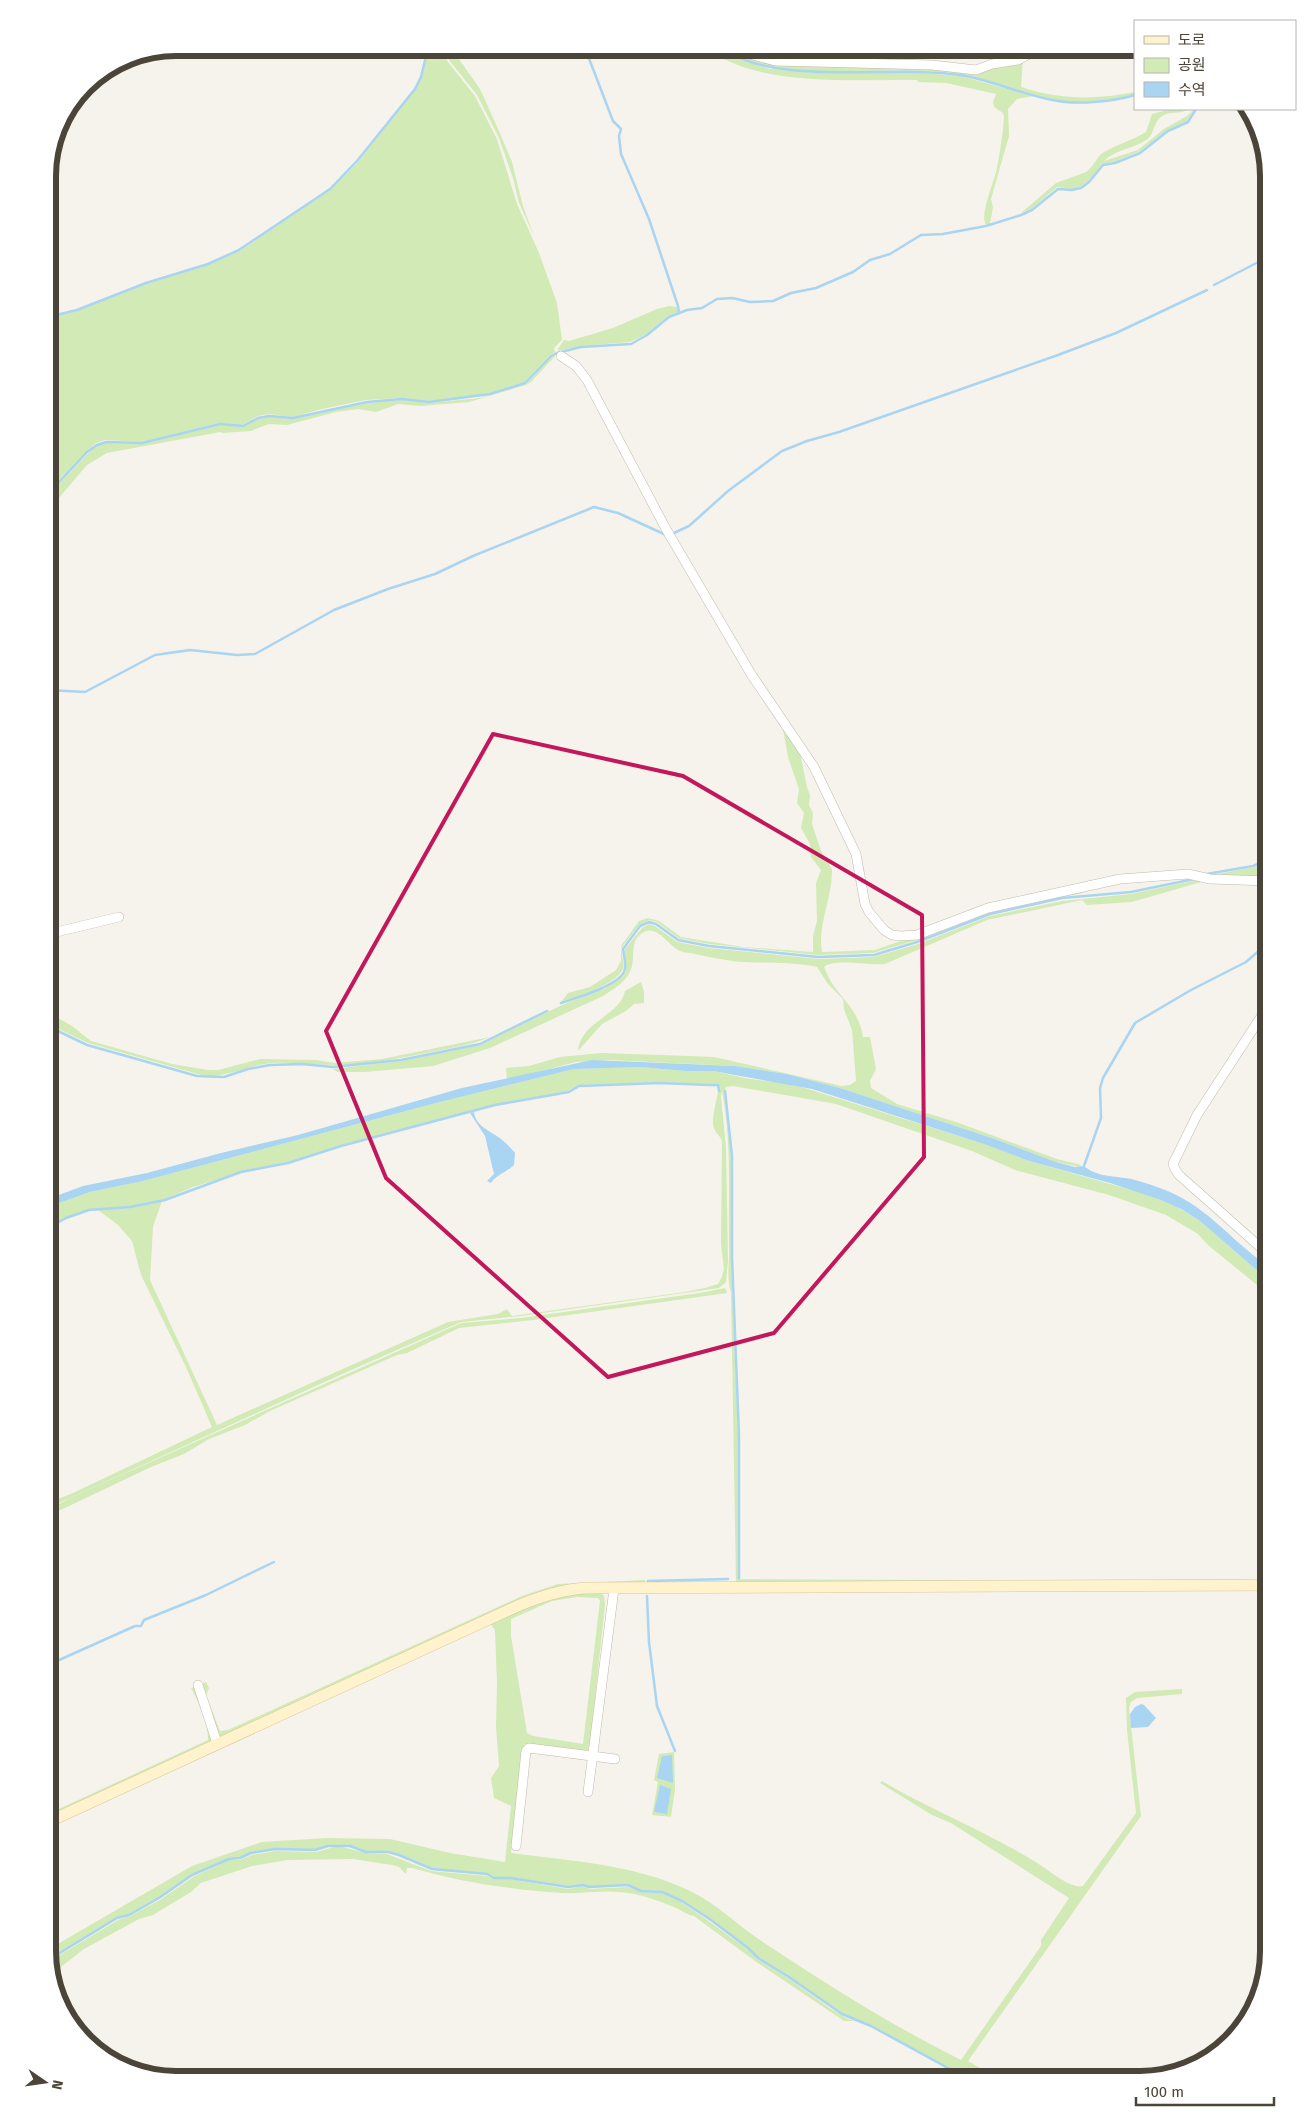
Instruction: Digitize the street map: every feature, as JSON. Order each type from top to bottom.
[{"type":"street","points":[[758,57],[774,61],[932,65],[976,70],[992,64],[1018,60],[1024,57]]},
{"type":"street","points":[[561,356],[576,366],[587,380],[666,529],[751,674],[814,767],[842,821],[856,854],[865,904],[884,930],[892,935],[917,935],[988,908],[1120,879],[1188,874],[1210,878],[1260,881]]},
{"type":"street","points":[[57,932],[119,916]]},
{"type":"street","points":[[1260,1018],[1197,1115],[1174,1164],[1174,1170],[1179,1175],[1260,1247]]},
{"type":"street","points":[[56,1818],[540,1596],[572,1589],[1260,1585]]},
{"type":"street","points":[[588,1792],[614,1589]]},
{"type":"street","points":[[198,1686],[217,1743]]},
{"type":"street","points":[[516,1846],[526,1751],[531,1748],[614,1758]]},
{"type":"highlighted area","points":[[493,734],[683,776],[922,915],[924,1157],[774,1333],[608,1377],[386,1178],[326,1031]]},
{"type":"green space","points":[[427,56],[445,56],[475,96],[497,139],[517,204],[539,253],[557,303],[562,340],[554,348],[555,352],[524,382],[480,396],[429,401],[402,398],[366,400],[293,417],[269,414],[258,416],[242,425],[219,423],[142,442],[105,440],[96,443],[57,483],[57,316],[77,311],[147,284],[208,265],[240,251],[330,190],[358,162],[415,89],[422,77]]},
{"type":"green space","points":[[447,56],[457,56],[480,89],[512,162],[523,206],[534,236],[519,203],[513,178],[499,138],[477,95]]},
{"type":"green space","points":[[720,57],[734,57],[770,69],[920,73],[960,76],[1034,96],[1017,99],[1008,109],[1009,136],[991,199],[993,207],[990,224],[986,225],[984,214],[997,168],[1004,117],[1003,113],[994,107],[993,102],[996,94],[946,83],[918,82],[917,80],[807,79],[752,70]]},
{"type":"green space","points":[[739,57],[965,69],[1023,58],[1021,87],[1050,94],[1078,97],[1121,95],[1134,92],[1134,94],[1094,101],[1061,101],[960,74],[901,70],[805,71],[775,67]]},
{"type":"green space","points":[[1167,110],[1187,110],[1164,115],[1146,140],[1114,154],[1104,161],[1138,150],[1164,129],[1187,116],[1193,110],[1187,121],[1168,130],[1140,151],[1114,162],[1103,164],[1080,187],[1072,189],[1057,187],[1031,209],[1021,213],[1056,183],[1086,172],[1104,152],[1146,132],[1152,114]]},
{"type":"green space","points":[[669,306],[678,307],[678,312],[668,316],[646,334],[630,342],[581,346],[558,351],[564,340],[569,341],[613,328],[657,309]]},
{"type":"green space","points":[[557,354],[526,385],[469,402],[421,406],[398,404],[376,412],[358,409],[336,412],[287,425],[269,424],[251,431],[220,432],[107,453],[87,465],[57,500],[57,487],[97,445],[106,443],[142,444],[220,425],[243,427],[258,418],[293,419],[367,403],[402,400],[429,403],[480,398],[526,384],[551,357]]},
{"type":"green space","points":[[782,724],[799,748],[810,795],[809,805],[813,813],[812,824],[821,851],[832,869],[832,879],[823,921],[822,952],[875,950],[979,913],[1082,889],[1083,893],[989,912],[917,940],[873,953],[818,955],[709,944],[678,938],[657,922],[649,920],[639,925],[621,948],[639,921],[648,918],[659,921],[681,937],[743,947],[813,952],[813,936],[817,921],[816,883],[821,870],[811,857],[810,844],[801,828],[804,813],[797,803],[799,789],[788,757]]},
{"type":"green space","points":[[1260,865],[1260,879],[1207,876]]},
{"type":"green space","points":[[1197,880],[1208,880],[1132,902],[1087,905],[1082,900],[987,920],[885,964],[836,963],[824,967],[832,984],[849,1005],[856,1017],[863,1037],[870,1037],[876,1069],[870,1081],[871,1088],[897,1104],[956,1122],[1057,1159],[1081,1165],[1080,1167],[1056,1162],[995,1139],[840,1088],[787,1074],[735,1066],[609,1060],[576,1062],[507,1080],[506,1068],[529,1066],[560,1057],[601,1053],[714,1057],[842,1086],[850,1085],[856,1081],[852,1030],[844,1009],[843,999],[828,984],[817,967],[796,964],[732,961],[680,951],[652,931],[646,931],[635,941],[630,971],[616,987],[603,996],[490,1048],[433,1066],[365,1072],[337,1072],[333,1069],[401,1061],[480,1045],[562,1005],[606,988],[626,972],[625,949],[642,928],[649,924],[655,926],[677,942],[709,948],[818,959],[874,957],[918,944],[990,916],[1062,901],[1131,894]]},
{"type":"green space","points":[[621,948],[623,968],[620,974],[596,989],[561,1002],[568,993],[590,987],[616,970],[621,961]]},
{"type":"green space","points":[[641,982],[644,992],[644,1003],[634,1004],[626,1011],[602,1024],[578,1051],[586,1032],[616,1007],[622,1000],[625,991]]},
{"type":"green space","points":[[57,1017],[91,1041],[172,1064],[208,1070],[218,1070],[260,1059],[316,1060],[335,1063],[382,1059],[490,1037],[454,1048],[370,1063],[333,1065],[272,1063],[222,1075],[205,1076],[88,1043],[57,1027]]},
{"type":"green space","points":[[641,1067],[685,1071],[713,1071],[750,1079],[792,1084],[984,1144],[1029,1161],[1142,1193],[1172,1204],[1200,1221],[1260,1273],[1260,1287],[1208,1245],[1198,1234],[1166,1215],[1109,1195],[1015,1170],[972,1151],[836,1104],[733,1086],[726,1087],[724,1091],[731,1156],[731,1258],[738,1436],[738,1579],[1088,1581],[736,1583],[731,1292],[728,1275],[729,1249],[728,1148],[722,1091],[726,1148],[728,1261],[726,1282],[719,1288],[521,1316],[461,1322],[56,1504],[56,1500],[212,1427],[186,1367],[141,1275],[132,1241],[118,1225],[98,1210],[130,1208],[162,1201],[153,1227],[150,1280],[217,1425],[448,1322],[498,1314],[507,1309],[512,1316],[685,1292],[718,1284],[724,1269],[721,1244],[722,1142],[713,1123],[718,1085],[710,1084],[659,1082],[579,1085],[568,1091],[495,1105],[341,1145],[288,1162],[241,1172],[193,1187],[165,1199],[130,1206],[89,1210],[56,1223],[56,1204],[90,1192],[143,1181],[436,1103],[574,1069]]},
{"type":"green space","points":[[725,1288],[727,1293],[533,1320],[459,1328],[407,1353],[397,1355],[270,1411],[245,1425],[209,1439],[184,1454],[151,1467],[56,1512],[56,1506],[72,1497],[461,1323],[521,1318]]},
{"type":"green space","points":[[645,1580],[645,1583],[571,1587],[221,1738],[218,1736],[200,1684],[206,1682],[209,1688],[206,1695],[220,1731],[228,1730],[522,1596],[558,1584]]},
{"type":"green space","points":[[599,1592],[604,1596],[605,1605],[590,1744],[587,1751],[525,1744],[523,1747],[511,1853],[579,1861],[624,1869],[667,1881],[699,1895],[756,1937],[837,1990],[961,2060],[1041,1946],[1041,1940],[1069,1898],[951,1823],[932,1815],[880,1783],[882,1781],[996,1840],[1072,1885],[1083,1886],[1136,1813],[1127,1730],[1126,1698],[1135,1692],[1182,1689],[1182,1694],[1137,1698],[1131,1702],[1129,1708],[1141,1816],[968,2061],[985,2071],[954,2071],[872,2026],[842,2013],[758,1957],[749,1948],[682,1900],[662,1891],[642,1890],[628,1885],[589,1887],[583,1884],[568,1887],[510,1877],[494,1877],[487,1874],[432,1868],[399,1854],[388,1851],[366,1851],[350,1845],[328,1845],[315,1850],[275,1848],[251,1853],[240,1858],[229,1858],[192,1875],[159,1898],[129,1914],[117,1918],[56,1955],[56,1945],[192,1866],[262,1842],[327,1838],[390,1839],[450,1853],[505,1862],[511,1806],[494,1798],[491,1778],[499,1766],[496,1726],[495,1630],[490,1623],[553,1596]],"holes":[[[577,1597],[598,1598],[600,1601],[583,1744],[533,1736],[527,1733],[511,1636],[511,1619],[552,1601]]]},
{"type":"green space","points":[[195,1687],[214,1742],[56,1815],[56,1810],[208,1740],[207,1728],[191,1688]]},
{"type":"green space","points":[[674,1752],[675,1789],[671,1817],[652,1815],[658,1782],[654,1780],[659,1754]]},
{"type":"green space","points":[[338,1846],[366,1853],[387,1854],[431,1871],[487,1876],[494,1879],[510,1879],[568,1889],[583,1886],[589,1889],[628,1887],[641,1892],[661,1893],[681,1902],[747,1949],[757,1959],[788,1978],[831,2009],[855,2021],[844,2021],[755,1961],[694,1916],[654,1899],[633,1894],[605,1891],[562,1893],[524,1890],[468,1881],[412,1868],[407,1868],[406,1874],[399,1867],[392,1865],[353,1859],[287,1860],[252,1866],[201,1883],[191,1892],[153,1915],[139,1919],[84,1949],[58,1969],[56,1957],[118,1920],[130,1916],[160,1900],[193,1877],[229,1860],[240,1860],[252,1855],[275,1851],[316,1852]]},
{"type":"water","points":[[592,1060],[735,1066],[787,1074],[840,1088],[995,1139],[1056,1162],[1075,1167],[1084,1166],[1100,1174],[1131,1179],[1174,1194],[1189,1202],[1216,1222],[1260,1260],[1260,1273],[1200,1221],[1181,1209],[1161,1200],[1110,1183],[1029,1161],[984,1144],[812,1089],[713,1071],[685,1071],[641,1067],[574,1069],[436,1103],[143,1181],[90,1192],[56,1204],[56,1196],[83,1186],[147,1173],[298,1135],[462,1088]]},
{"type":"water","points":[[474,1112],[475,1117],[484,1128],[501,1139],[515,1153],[514,1165],[491,1183],[487,1181],[494,1174],[485,1136],[470,1113]]},
{"type":"water","points":[[1141,1704],[1156,1718],[1148,1727],[1131,1728],[1130,1714],[1135,1707]]},
{"type":"water","points":[[672,1755],[673,1783],[657,1778],[662,1756]]},
{"type":"water","points":[[660,1785],[671,1789],[667,1814],[654,1812]]},
{"type":"waterway","points":[[57,315],[77,310],[146,283],[208,264],[239,250],[330,189],[357,161],[415,89],[421,77],[426,56]]},
{"type":"waterway","points":[[588,56],[613,121],[621,129],[619,136],[621,154],[649,219],[679,313]]},
{"type":"waterway","points":[[738,57],[773,68],[804,71],[932,72],[960,75],[1061,102],[1094,102],[1134,95]]},
{"type":"waterway","points":[[57,484],[87,452],[97,445],[106,442],[142,443],[220,424],[243,426],[258,418],[269,416],[293,418],[367,402],[402,399],[429,402],[490,394],[525,383],[551,356],[557,353],[581,347],[631,344],[647,335],[669,317],[687,310],[702,308],[717,299],[732,298],[750,302],[773,301],[791,293],[816,288],[853,272],[870,260],[890,254],[921,235],[943,234],[986,226],[1032,210],[1058,189],[1072,190],[1081,188],[1089,182],[1103,165],[1115,163],[1140,153],[1168,131],[1188,122],[1195,110]]},
{"type":"waterway","points":[[1214,285],[1260,261]]},
{"type":"waterway","points":[[674,533],[689,526],[728,491],[782,451],[1058,355],[1116,333],[1207,290]]},
{"type":"waterway","points":[[57,690],[85,692],[155,655],[190,650],[237,655],[255,654],[334,610],[388,589],[435,574],[473,556],[594,507],[618,513],[666,535]]},
{"type":"waterway","points":[[1207,874],[1253,866],[1260,863]]},
{"type":"waterway","points":[[561,1003],[596,991],[620,977],[624,972],[625,966],[623,949],[640,926],[649,922],[656,924],[678,940],[709,946],[818,957],[874,955],[917,942],[990,914],[1062,898],[1131,892],[1194,879]]},
{"type":"waterway","points":[[1084,1166],[1101,1118],[1100,1088],[1103,1078],[1135,1023],[1191,990],[1246,962],[1260,950]]},
{"type":"waterway","points":[[57,1029],[87,1045],[197,1076],[224,1077],[248,1069],[270,1065],[302,1064],[333,1067],[401,1060],[480,1044],[547,1011]]},
{"type":"waterway","points":[[56,1223],[89,1210],[130,1207],[165,1200],[241,1172],[288,1163],[341,1146],[495,1105],[569,1092],[579,1086],[659,1083],[718,1085],[719,1091]]},
{"type":"waterway","points":[[725,1091],[732,1156],[732,1257],[739,1436],[739,1578]]},
{"type":"waterway","points":[[56,1661],[135,1626],[141,1626],[144,1620],[206,1595],[274,1562]]},
{"type":"waterway","points":[[648,1581],[728,1579]]},
{"type":"waterway","points":[[647,1596],[649,1642],[657,1706],[675,1751]]},
{"type":"waterway","points":[[56,1955],[117,1918],[129,1915],[159,1898],[192,1875],[229,1859],[275,1849],[315,1850],[328,1846],[350,1846],[366,1852],[388,1852],[399,1855],[432,1869],[487,1874],[494,1878],[510,1878],[568,1887],[628,1885],[641,1891],[662,1892],[682,1901],[711,1920],[758,1958],[842,2014],[871,2026],[953,2071]]}]
